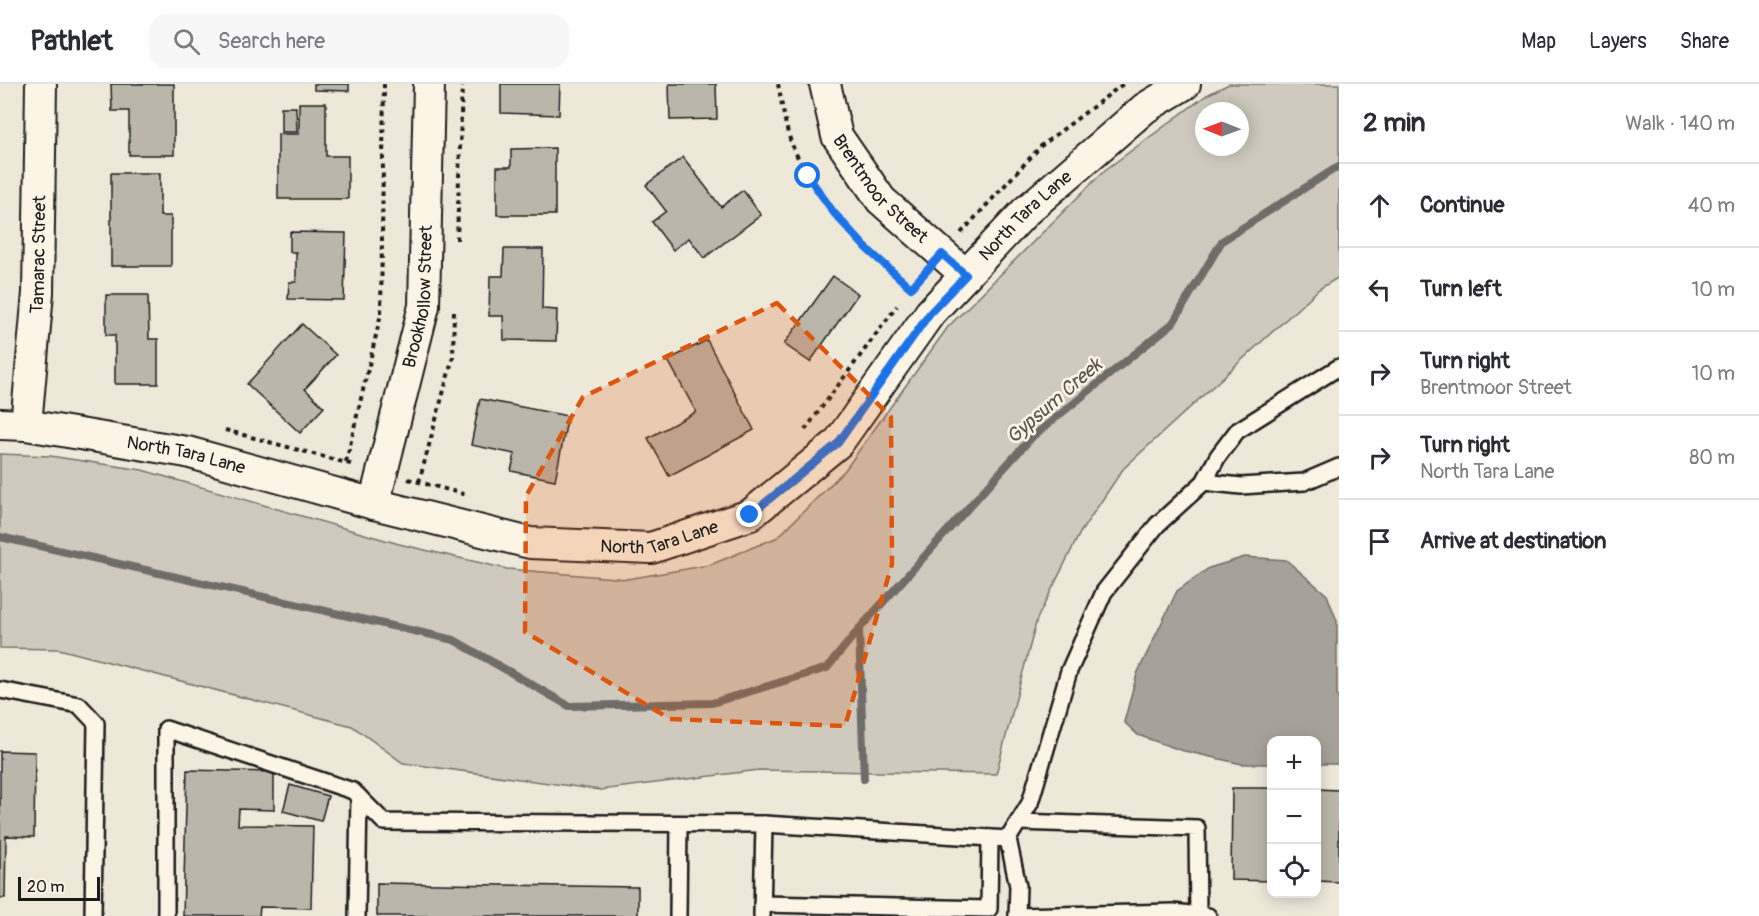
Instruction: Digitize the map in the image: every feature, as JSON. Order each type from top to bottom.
[{"type":"street","name":"Tamarac Street","points":[[13,425],[38,293],[41,84]]},
{"type":"street","name":"Brookhollow Street","points":[[374,504],[424,306],[429,84]]},
{"type":"street","name":"Brentmoor Street","points":[[825,84],[837,136],[881,200],[966,275]]},
{"type":"street","name":"North Tara Lane","points":[[13,425],[187,452],[374,504],[531,543],[651,548],[750,515],[838,443],[930,313],[966,275],[1035,204],[1145,108],[1185,84]]},
{"type":"lane","points":[[1018,822],[1197,828],[1203,915],[1173,912],[1017,916],[1018,886],[1008,839],[1018,822],[1030,803],[1069,671],[1104,592],[1157,525],[1204,482],[1218,456],[1237,431],[1339,367]]},
{"type":"lane","points":[[1204,482],[1241,486],[1304,482],[1339,467]]},
{"type":"lane","points":[[0,690],[79,705],[96,723],[93,916]]},
{"type":"lane","points":[[166,916],[166,729],[353,792],[384,822],[764,824],[1008,839]]},
{"type":"lane","points":[[357,916],[358,797]]},
{"type":"lane","points":[[678,916],[679,824]]},
{"type":"lane","points":[[764,824],[762,910],[989,909],[990,838]]},
{"type":"path","points":[[346,462],[381,314],[384,84]]},
{"type":"path","points":[[778,84],[792,145],[808,176],[834,213],[867,249],[911,288],[905,295]]},
{"type":"path","points":[[942,254],[1041,146],[1123,84]]},
{"type":"path","points":[[954,224],[962,232]]},
{"type":"path","points":[[799,436],[898,304]]},
{"type":"path","points":[[218,428],[474,497]]},
{"type":"highlighted area","points":[[777,303],[891,417],[892,564],[845,726],[670,719],[525,632],[526,496],[583,397]]},
{"type":"shaded area","points":[[1229,84],[1339,84],[1339,277],[1319,289],[1123,469],[1080,533],[1037,619],[996,774],[759,770],[600,790],[403,763],[352,726],[59,649],[0,648],[0,454],[50,456],[142,470],[399,544],[507,569],[627,579],[710,565],[778,537],[845,470],[948,327],[1105,170],[1195,104],[1195,156],[1249,156],[1249,102],[1197,102]]},
{"type":"shaded area","points":[[1245,557],[1286,560],[1327,595],[1337,621],[1339,764],[1321,764],[1321,736],[1267,736],[1267,764],[1242,764],[1180,750],[1138,735],[1124,722],[1137,674],[1177,591],[1209,568]]},
{"type":"building","points":[[111,84],[174,84],[174,155],[129,155],[129,111],[112,111]]},
{"type":"building","points":[[314,84],[349,84],[349,91],[314,90]]},
{"type":"building","points":[[501,84],[560,84],[559,115],[501,113]]},
{"type":"building","points":[[669,84],[716,84],[717,119],[670,120]]},
{"type":"building","points":[[299,103],[326,103],[326,156],[348,156],[348,199],[278,199],[278,134],[299,134]]},
{"type":"building","points":[[281,107],[296,107],[297,132],[281,132]]},
{"type":"building","points":[[555,148],[555,215],[497,215],[497,167],[511,167],[511,149]]},
{"type":"building","points":[[683,157],[721,207],[743,190],[761,215],[704,258],[689,238],[673,250],[652,222],[666,211],[646,185]]},
{"type":"building","points":[[111,173],[160,173],[160,216],[171,216],[171,266],[111,266]]},
{"type":"building","points":[[290,232],[346,233],[344,300],[288,299],[289,282],[296,282],[296,252],[290,252]]},
{"type":"building","points":[[504,249],[543,249],[542,309],[557,310],[556,341],[504,340],[503,316],[489,316],[490,276],[503,276]]},
{"type":"building","points":[[833,276],[858,294],[810,362],[784,344]]},
{"type":"building","points":[[106,295],[148,295],[149,339],[158,339],[158,384],[115,384],[115,335],[106,335]]},
{"type":"building","points":[[302,324],[336,355],[305,389],[324,407],[300,433],[247,384]]},
{"type":"building","points":[[707,340],[754,430],[669,476],[648,438],[696,412],[668,360]]},
{"type":"building","points":[[480,399],[568,416],[555,480],[511,471],[515,454],[471,445]]},
{"type":"building","points":[[0,751],[35,752],[34,837],[6,836],[5,898],[0,898]]},
{"type":"building","points":[[187,770],[274,772],[274,810],[239,809],[238,825],[313,826],[311,908],[260,907],[259,916],[183,916]]},
{"type":"building","points":[[290,785],[328,796],[321,821],[283,811]]},
{"type":"building","points":[[1232,788],[1267,788],[1267,881],[1231,880]]},
{"type":"building","points":[[1321,789],[1339,790],[1339,882],[1321,881]]},
{"type":"building","points":[[377,883],[638,887],[638,916],[377,916]]},
{"type":"waterway","name":"Gypsum Creek","points":[[864,779],[859,629],[1032,437],[1173,323],[1222,241],[1339,166]]},
{"type":"waterway","points":[[0,537],[454,640],[569,706],[712,703],[827,668],[859,629]]},
{"type":"route","points":[[750,515],[838,443],[930,313],[966,275],[942,254],[911,288],[867,249],[834,213],[808,176]]}]
